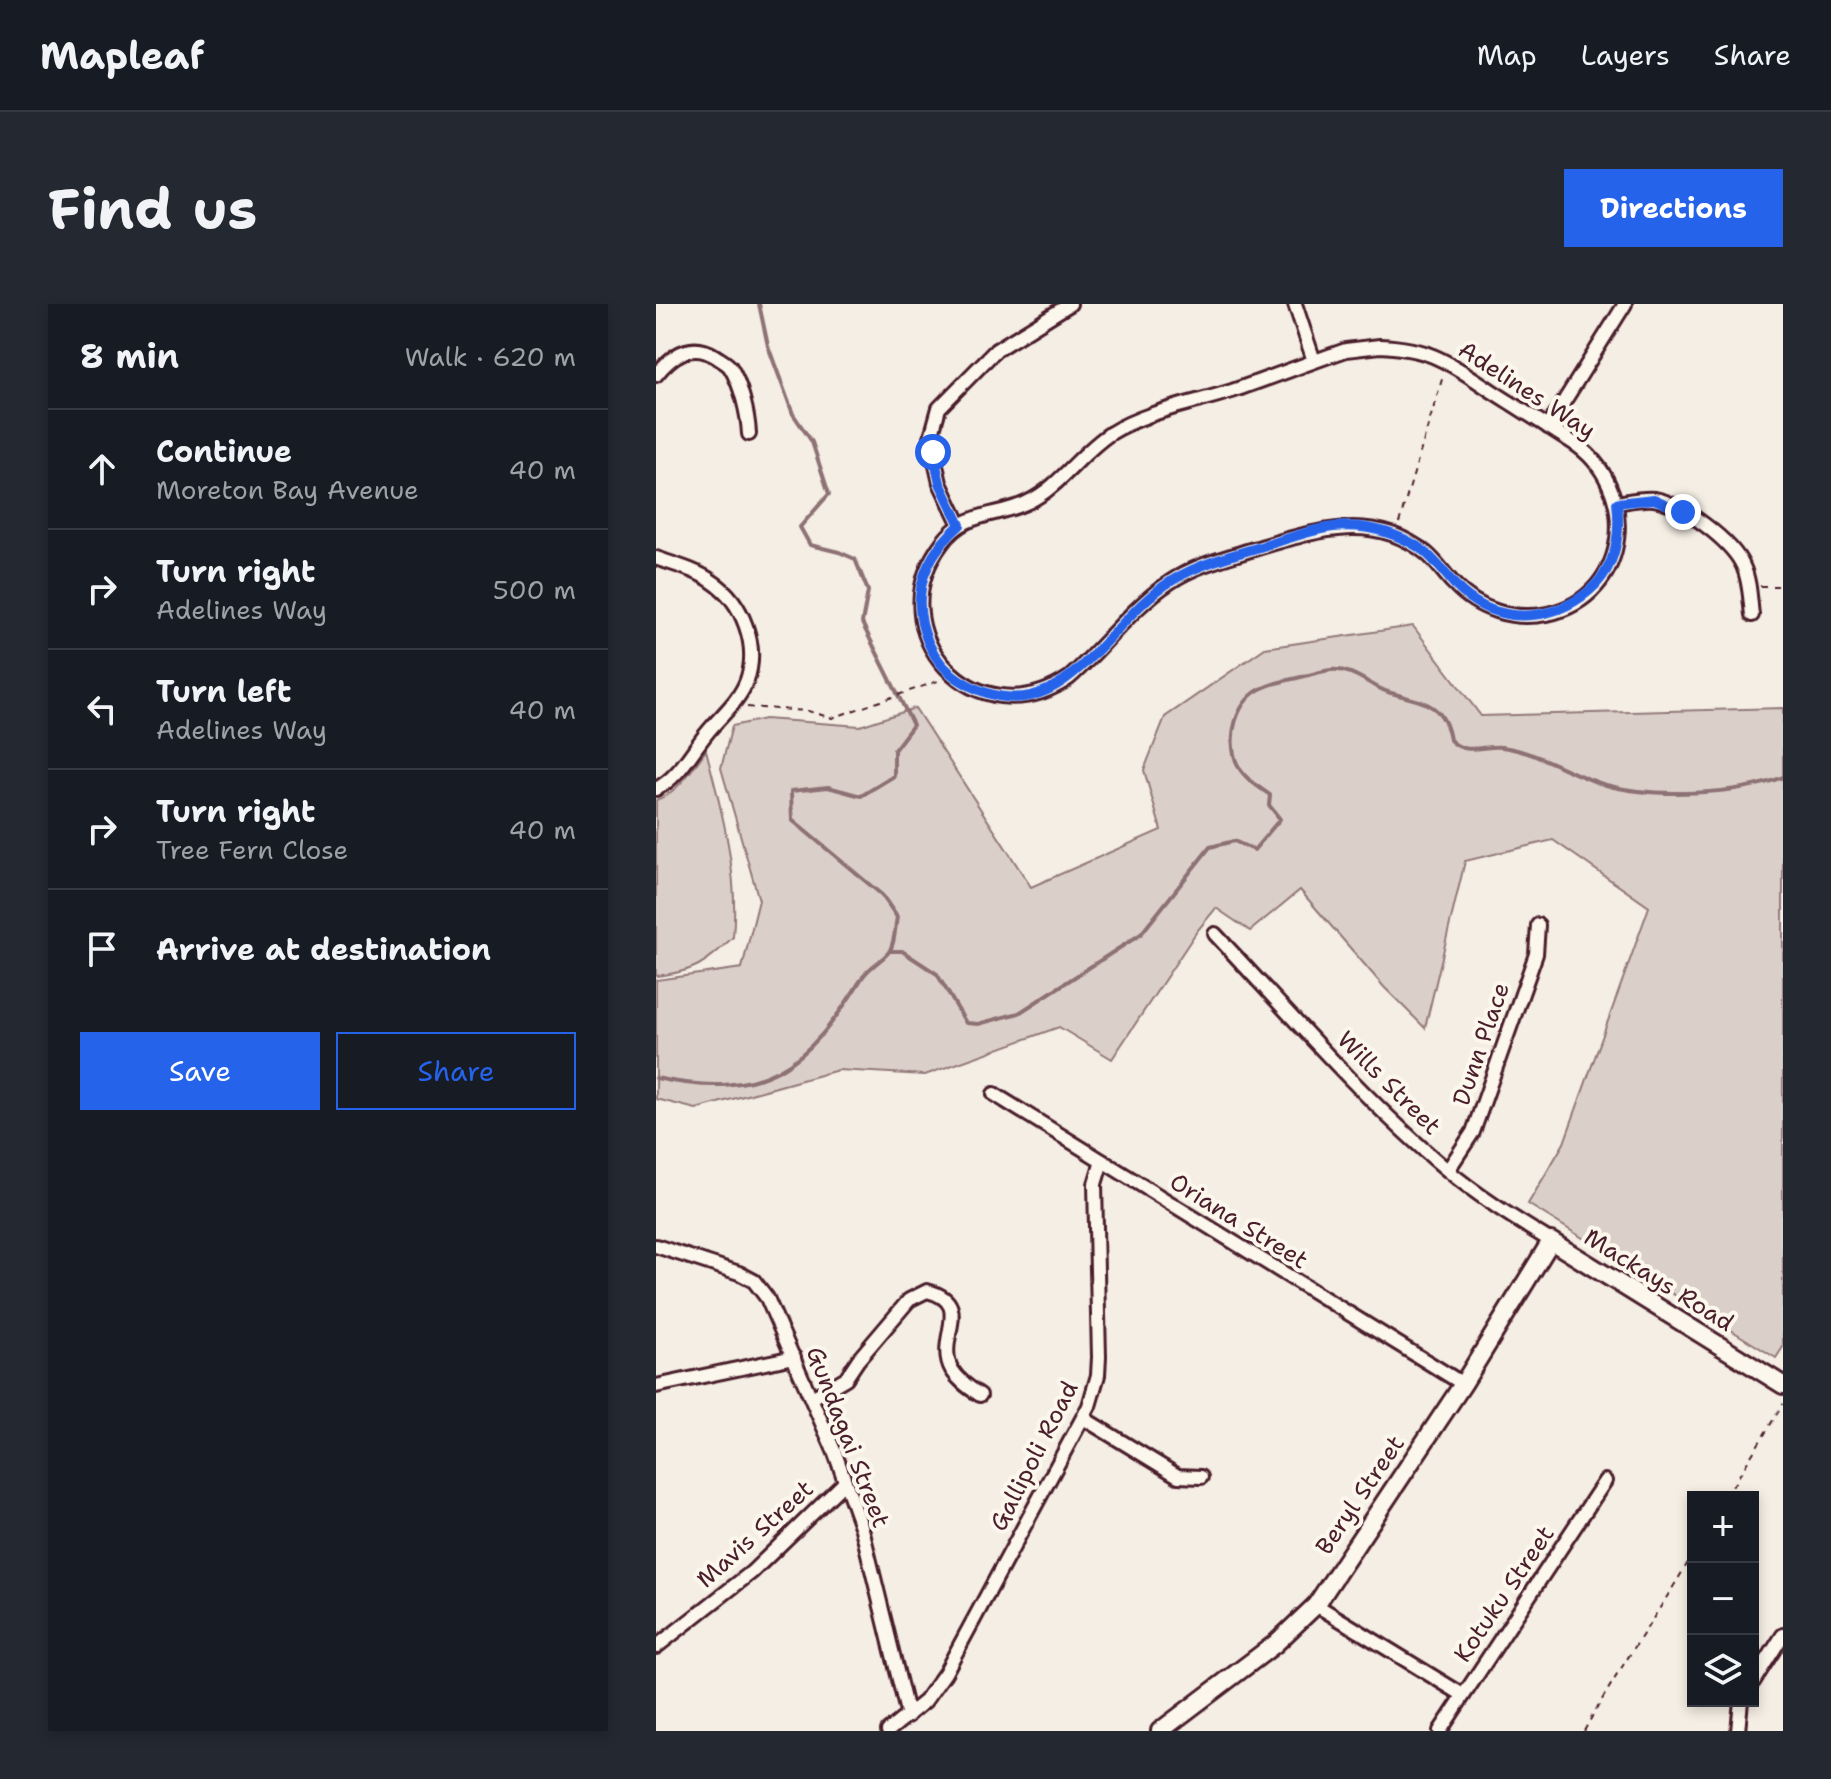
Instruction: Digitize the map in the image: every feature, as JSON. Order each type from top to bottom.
[{"type":"main road","name":"Beryl Street","points":[[1160,1731],[1275,1644],[1316,1605],[1463,1384],[1551,1241]]},
{"type":"main road","name":"Mackays Road","points":[[1551,1241],[1783,1385]]},
{"type":"street","points":[[960,525],[940,483],[933,452],[931,437],[939,408],[996,350],[1070,304]]},
{"type":"street","points":[[1295,304],[1314,361]]},
{"type":"street","points":[[1548,427],[1625,304]]},
{"type":"street","name":"Adelines Way","points":[[1380,346],[1416,351],[1447,363],[1590,454],[1609,482],[1617,503],[1618,539],[1605,573],[1593,587],[1567,607],[1533,616],[1496,612],[1479,604],[1453,583],[1423,550],[1395,535],[1364,527],[1332,527],[1207,563],[1187,572],[1153,595],[1055,688],[1016,697],[991,694],[953,676],[941,664],[924,634],[920,595],[932,556],[960,525],[975,517],[1026,503],[1040,495],[1094,445],[1121,428],[1314,361],[1346,350],[1380,346]]},
{"type":"street","points":[[656,375],[665,363],[684,350],[705,350],[729,366],[748,414],[749,434]]},
{"type":"street","points":[[1617,503],[1654,499],[1683,512],[1729,545],[1743,567],[1752,615]]},
{"type":"street","points":[[656,558],[714,582],[737,605],[752,646],[747,680],[735,701],[706,734],[684,766],[656,789]]},
{"type":"street","name":"Dunn Place","points":[[1448,1170],[1478,1118],[1536,954],[1538,925]]},
{"type":"street","name":"Wills Street","points":[[1215,934],[1380,1109],[1480,1195],[1551,1241]]},
{"type":"street","name":"Oriana Street","points":[[994,1094],[1463,1384]]},
{"type":"street","name":"Gallipoli Road","points":[[888,1731],[931,1694],[945,1673],[1094,1394],[1099,1357],[1095,1184],[1102,1161]]},
{"type":"street","name":"Gundagai Street","points":[[656,1246],[739,1273],[754,1281],[767,1298],[812,1398],[862,1529],[908,1716]]},
{"type":"street","points":[[812,1398],[846,1378],[909,1300],[927,1291],[945,1298],[950,1304],[953,1318],[947,1339],[948,1359],[960,1380],[980,1395]]},
{"type":"street","points":[[656,1386],[794,1357]]},
{"type":"street","points":[[1083,1418],[1178,1476],[1201,1477]]},
{"type":"street","name":"Kotuku Street","points":[[1440,1731],[1605,1481]]},
{"type":"street","name":"Mavis Street","points":[[656,1647],[752,1572],[845,1482]]},
{"type":"street","points":[[1316,1605],[1463,1695]]},
{"type":"street","points":[[1759,1673],[1783,1635]]},
{"type":"street","points":[[1738,1731],[1740,1707]]},
{"type":"path","points":[[1395,535],[1447,363]]},
{"type":"path","points":[[1748,586],[1783,586]]},
{"type":"path","points":[[735,701],[750,708],[808,711],[832,718],[953,676]]},
{"type":"path","points":[[1730,1491],[1783,1404]]},
{"type":"path","points":[[1584,1731],[1616,1674],[1688,1563]]},
{"type":"shaded area","points":[[1413,626],[1481,716],[1783,708],[1783,1347],[1776,1358],[1528,1204],[1564,1143],[1649,907],[1553,840],[1465,861],[1425,1028],[1384,987],[1300,890],[1250,931],[1216,908],[1197,931],[1112,1059],[1059,1027],[925,1075],[838,1070],[696,1109],[656,1099],[656,980],[742,968],[759,900],[721,768],[732,726],[765,719],[860,726],[915,708],[1031,887],[1161,830],[1144,770],[1165,717],[1265,648]]},
{"type":"shaded area","points":[[706,750],[731,866],[733,937],[699,965],[656,976],[656,800],[678,786]]},
{"type":"waterway","points":[[656,1078],[726,1085],[754,1080],[779,1070],[822,1035],[865,974],[888,953],[897,917],[882,895],[792,820],[791,791],[828,787],[861,796],[894,776],[894,750],[913,725],[862,623],[868,591],[855,559],[810,545],[800,527],[829,494],[812,442],[793,414],[768,346],[759,304]]},
{"type":"waterway","points":[[890,951],[902,951],[937,974],[966,1023],[978,1024],[1019,1013],[1141,934],[1210,847],[1234,841],[1254,850],[1280,819],[1269,805],[1270,795],[1248,779],[1238,766],[1233,744],[1236,720],[1255,692],[1323,671],[1339,670],[1353,674],[1388,692],[1428,705],[1442,717],[1450,740],[1462,748],[1502,747],[1516,750],[1606,785],[1647,792],[1695,793],[1743,788],[1783,777]]},
{"type":"route","points":[[933,452],[940,483],[960,525],[932,556],[924,575],[920,595],[924,634],[941,664],[953,676],[976,689],[1007,697],[1055,688],[1083,666],[1153,595],[1187,572],[1315,530],[1348,526],[1395,535],[1423,550],[1453,583],[1479,604],[1496,612],[1533,616],[1567,607],[1593,587],[1605,573],[1618,539],[1617,503],[1654,499],[1683,512]]}]
